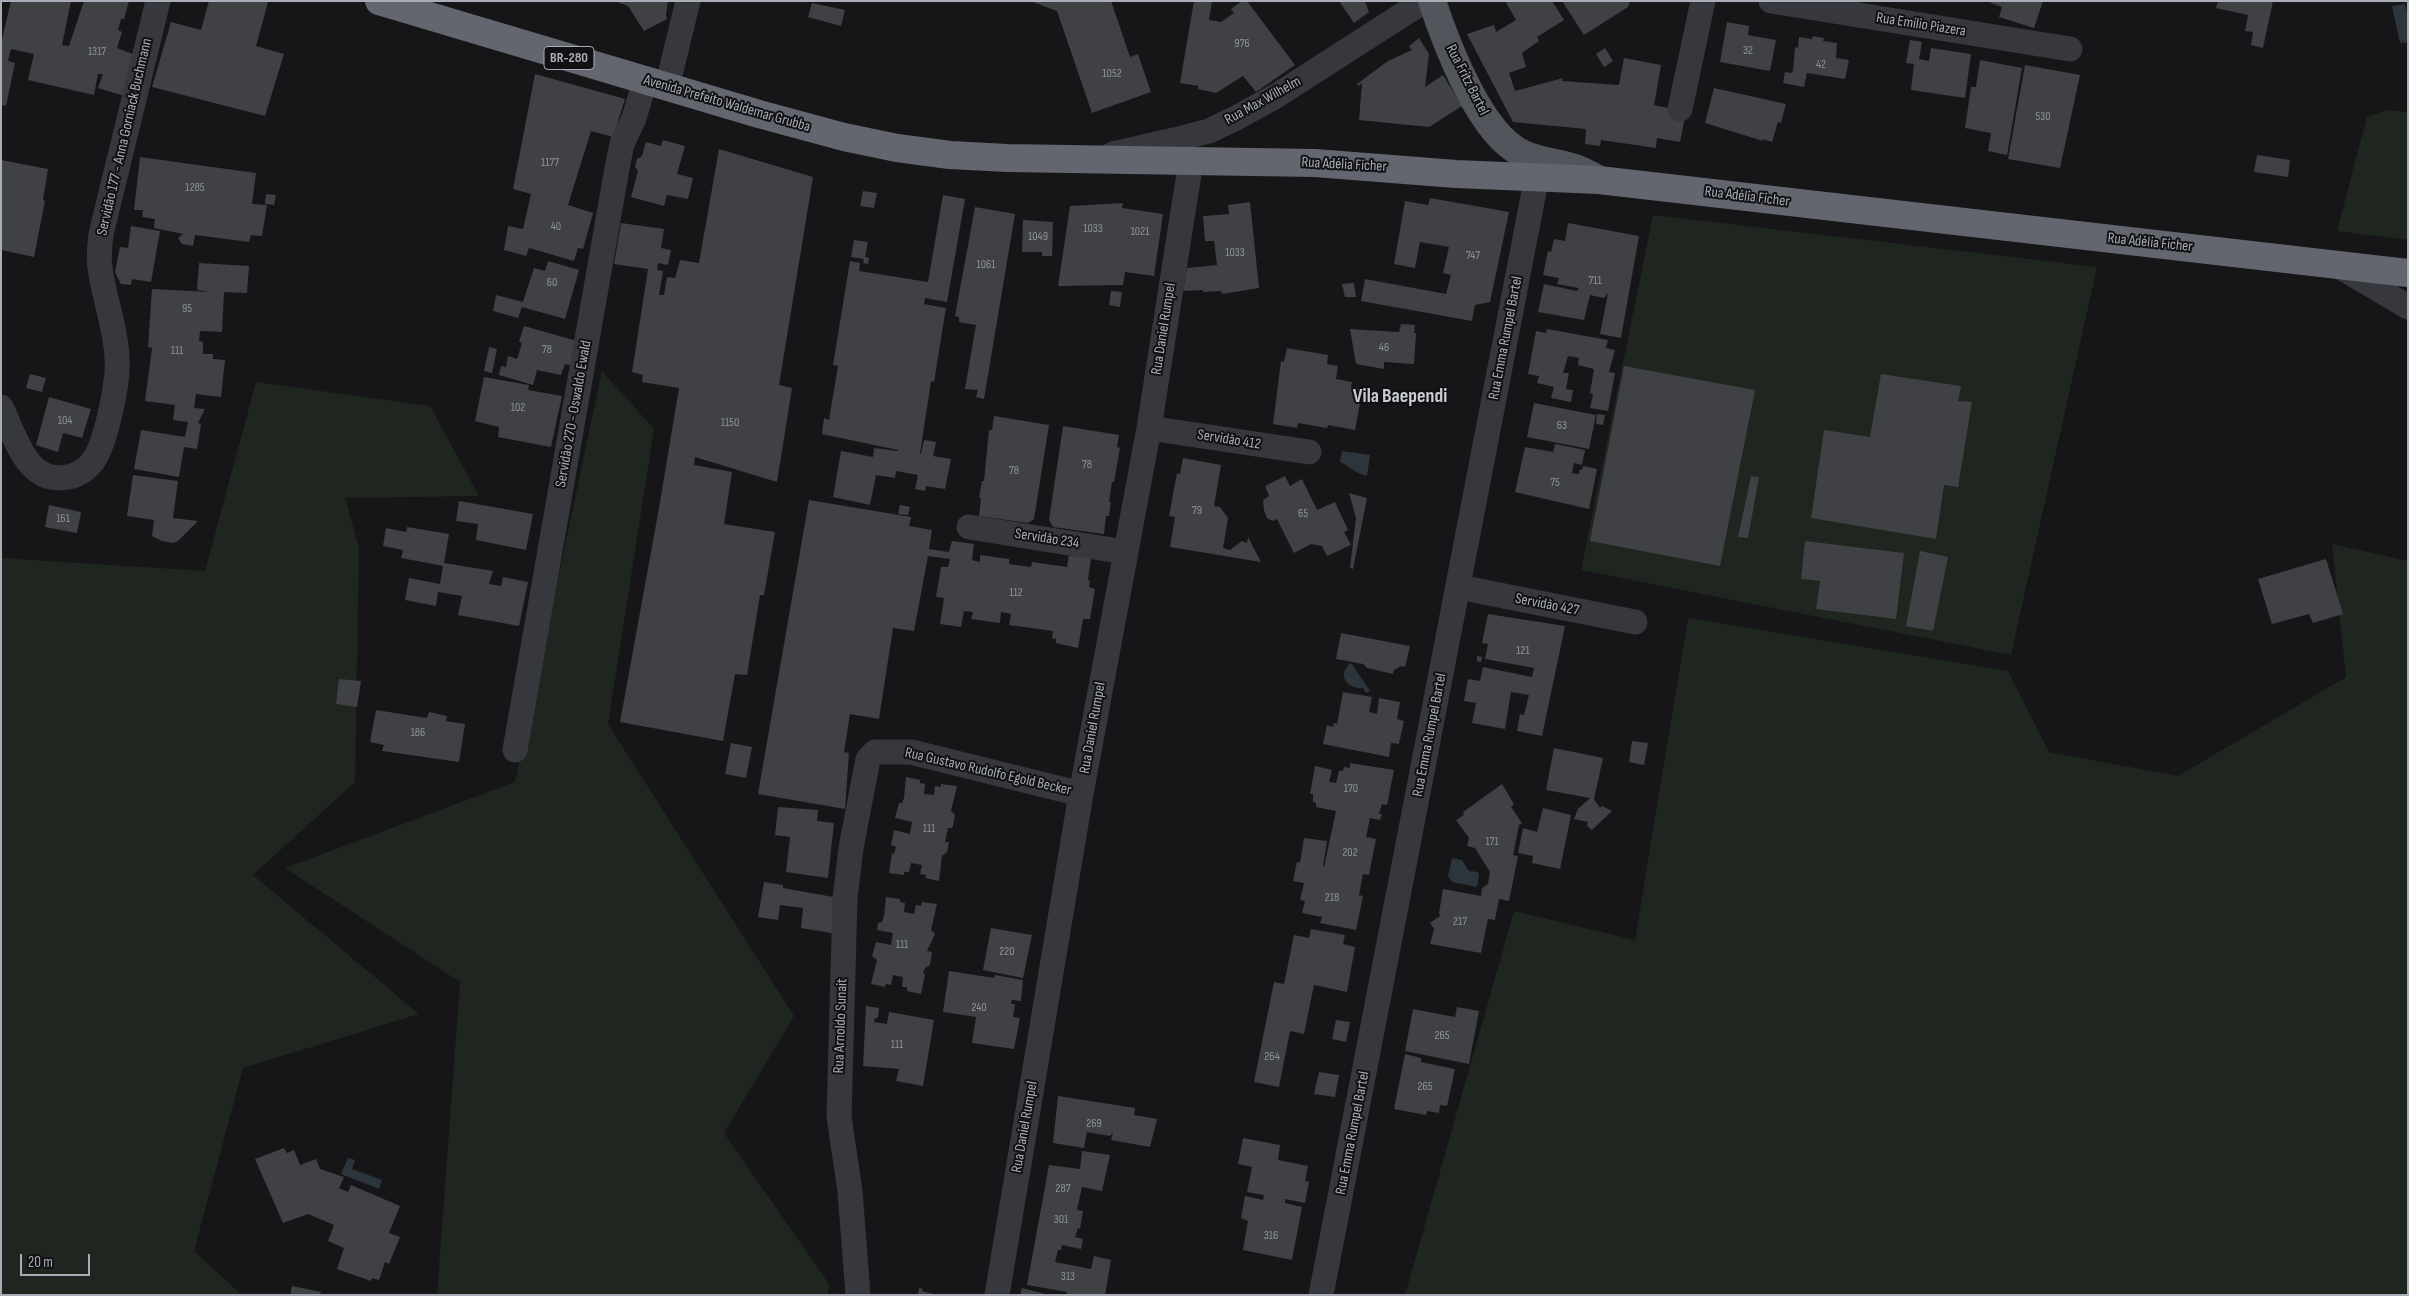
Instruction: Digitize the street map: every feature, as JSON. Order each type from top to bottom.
[{"type":"highway","name":"Avenida Prefeito Waldemar Grubba","points":[[379,1],[656,84],[844,137],[897,148],[959,156],[1084,160]]},
{"type":"highway","name":"Rua Adélia Ficher","points":[[1084,160],[1324,164],[1456,174],[1599,180],[2408,273]]},
{"type":"main road","name":"Rua Fritz Bartel","points":[[1432,1],[1440,28],[1472,96],[1500,137],[1514,149],[1543,161],[1573,167],[1599,180]]},
{"type":"street","name":"Servidão 177 - Anna Gorniack Buchmann","points":[[1,406],[25,460],[36,472],[55,478],[68,477],[83,470],[93,461],[109,415],[118,360],[113,323],[100,266],[101,234],[158,1]]},
{"type":"street","name":"Servidão 270 - Oswaldo Ewald","points":[[515,750],[622,144],[634,118],[656,84],[688,1]]},
{"type":"street","name":"Rua Max Wilhelm","points":[[1084,160],[1174,140],[1208,130],[1236,118],[1276,96],[1424,1]]},
{"type":"street","points":[[1680,109],[1703,1]]},
{"type":"street","name":"Rua Emílio Piazera","points":[[1771,1],[2070,49]]},
{"type":"street","name":"Rua Daniel Rumpel","points":[[997,1295],[1081,794],[1149,428],[1190,161]]},
{"type":"street","name":"Rua Emma Rumpel Bartel","points":[[1321,1295],[1537,176]]},
{"type":"street","points":[[2335,264],[2408,307]]},
{"type":"street","name":"Servidão 412","points":[[1149,428],[1309,452]]},
{"type":"street","name":"Servidão 234","points":[[969,527],[1126,552]]},
{"type":"street","name":"Servidão 427","points":[[1459,587],[1635,622]]},
{"type":"street","name":"Rua Gustavo Rudolfo Egold Becker","points":[[868,759],[875,752],[911,752],[1081,794]]},
{"type":"street","name":"Rua Arnoldo Sunait","points":[[858,1295],[850,1191],[839,1117],[845,898],[851,848],[868,759]]},
{"type":"shaded area","points":[[2405,4],[2408,17],[2408,42],[2400,43],[2392,6]]},
{"type":"shaded area","points":[[2387,110],[2408,112],[2408,240],[2337,231],[2367,117]]},
{"type":"shaded area","points":[[1653,215],[2097,267],[2011,655],[1581,570]]},
{"type":"shaded area","points":[[602,371],[654,429],[608,724],[794,1016],[724,1133],[829,1284],[828,1295],[437,1295],[460,982],[285,868],[515,782]]},
{"type":"shaded area","points":[[256,382],[430,406],[479,496],[345,498],[359,548],[355,782],[253,875],[419,1014],[243,1068],[194,1251],[242,1295],[1,1295],[1,558],[205,571]]},
{"type":"shaded area","points":[[1342,451],[1370,455],[1367,476],[1340,462]]},
{"type":"shaded area","points":[[2332,544],[2408,561],[2408,1295],[1405,1295],[1514,911],[1635,940],[1688,618],[2008,671],[2049,752],[2178,776],[2346,677]]},
{"type":"shaded area","points":[[1351,663],[1370,691],[1366,693],[1363,688],[1352,686],[1345,680],[1344,672]]},
{"type":"shaded area","points":[[1452,858],[1462,860],[1469,871],[1478,872],[1477,887],[1452,882],[1448,876]]},
{"type":"shaded area","points":[[348,1158],[355,1160],[352,1169],[382,1180],[379,1189],[341,1174]]},
{"type":"building","points":[[11,1],[71,1],[62,45],[69,46],[84,1],[129,1],[124,19],[121,19],[118,30],[122,32],[117,48],[143,58],[128,97],[98,88],[103,74],[98,74],[94,95],[28,80],[34,54],[11,49],[8,61],[15,63],[6,106],[1,105],[1,43]]},
{"type":"building","points":[[209,1],[268,2],[256,46],[284,54],[265,116],[152,87],[171,22],[201,30]]},
{"type":"building","points":[[614,1],[668,1],[667,19],[644,31],[628,6]]},
{"type":"building","points":[[1030,1],[1111,1],[1130,57],[1138,54],[1151,92],[1092,113],[1057,11]]},
{"type":"building","points":[[1194,1],[1212,1],[1209,20],[1221,22],[1234,13],[1231,9],[1242,1],[1247,1],[1295,65],[1256,92],[1243,76],[1216,93],[1198,89],[1198,86],[1180,83]]},
{"type":"building","points":[[1339,1],[1365,1],[1369,12],[1354,23]]},
{"type":"building","points":[[1505,1],[1552,1],[1564,20],[1537,37],[1539,41],[1522,53],[1526,67],[1509,73],[1515,91],[1563,78],[1562,81],[1619,85],[1624,58],[1661,65],[1654,105],[1686,112],[1680,142],[1657,138],[1656,148],[1601,140],[1600,146],[1585,144],[1586,129],[1513,122],[1467,34],[1494,25],[1496,32],[1516,20]]},
{"type":"building","points":[[1562,1],[1630,1],[1628,7],[1584,35]]},
{"type":"building","points":[[1986,1],[2043,1],[2034,28],[1999,17],[2002,7]]},
{"type":"building","points":[[2218,1],[2273,1],[2263,48],[2251,45],[2253,32],[2245,31],[2248,15],[2216,8]]},
{"type":"building","points":[[812,3],[845,10],[841,26],[808,17]]},
{"type":"building","points":[[1727,22],[1749,26],[1748,35],[1776,40],[1770,71],[1720,62]]},
{"type":"building","points":[[1813,36],[1824,38],[1823,41],[1837,43],[1836,58],[1849,60],[1845,79],[1807,73],[1804,87],[1783,83],[1785,72],[1791,73],[1793,71],[1795,47],[1798,48],[1799,37],[1812,39]]},
{"type":"building","points":[[1419,38],[1429,54],[1425,87],[1443,75],[1462,106],[1429,127],[1359,120],[1362,83],[1358,86],[1357,84],[1388,61],[1412,50],[1409,46]]},
{"type":"building","points":[[1910,40],[1922,42],[1919,59],[1929,61],[1931,48],[1971,54],[1965,98],[1911,90],[1914,64],[1906,63]]},
{"type":"building","points":[[1605,48],[1613,61],[1604,67],[1596,54]]},
{"type":"building","points":[[1980,60],[2022,68],[2007,155],[1988,151],[1991,133],[1965,128],[1971,87],[1976,87]]},
{"type":"building","points":[[2025,65],[2080,75],[2060,168],[2008,159]]},
{"type":"building","points":[[535,74],[625,99],[613,137],[591,131],[568,205],[593,213],[583,249],[578,248],[574,261],[529,248],[526,256],[504,250],[508,226],[523,229],[531,194],[513,189]]},
{"type":"building","points":[[1714,88],[1786,104],[1781,123],[1778,122],[1772,142],[1705,123]]},
{"type":"building","points":[[663,140],[685,146],[677,174],[693,178],[688,199],[667,195],[664,206],[631,197],[638,171],[635,167],[637,159],[642,156],[646,142],[661,146]]},
{"type":"building","points":[[719,149],[813,177],[779,385],[792,388],[777,482],[695,457],[694,465],[732,472],[724,524],[775,532],[764,595],[760,595],[747,675],[735,674],[723,741],[620,722],[679,388],[642,382],[643,375],[632,372],[648,269],[614,264],[621,223],[664,229],[661,248],[671,250],[668,265],[658,263],[657,270],[663,271],[659,295],[664,295],[667,277],[675,278],[680,260],[699,263]]},
{"type":"building","points":[[2257,155],[2290,160],[2288,177],[2254,172]]},
{"type":"building","points":[[140,157],[256,173],[252,204],[267,205],[262,236],[251,235],[249,242],[195,235],[193,246],[182,244],[178,238],[183,234],[154,228],[155,219],[142,217],[143,210],[134,210]]},
{"type":"building","points":[[1,160],[48,169],[43,200],[45,201],[34,257],[1,250]]},
{"type":"building","points":[[863,191],[877,193],[874,208],[860,206]]},
{"type":"building","points":[[266,194],[276,195],[274,205],[265,204]]},
{"type":"building","points":[[943,195],[965,199],[947,302],[925,298],[924,304],[946,308],[934,382],[931,381],[920,454],[924,440],[936,442],[933,456],[951,459],[945,489],[926,486],[925,491],[915,489],[918,475],[896,471],[895,478],[876,475],[870,505],[833,497],[841,451],[873,457],[874,448],[898,451],[822,434],[824,418],[829,420],[838,366],[833,365],[850,261],[860,263],[859,271],[928,282]]},
{"type":"building","points":[[1430,198],[1509,212],[1490,302],[1475,305],[1472,321],[1361,301],[1365,279],[1446,294],[1451,275],[1443,273],[1449,247],[1420,242],[1415,268],[1394,264],[1405,201],[1428,205]]},
{"type":"building","points":[[1250,202],[1259,288],[1222,294],[1221,291],[1183,291],[1187,268],[1217,265],[1214,241],[1205,241],[1203,216],[1229,214],[1228,205]]},
{"type":"building","points":[[1123,203],[1122,208],[1163,214],[1154,276],[1125,272],[1123,285],[1058,286],[1070,206]]},
{"type":"building","points":[[975,207],[1015,214],[984,399],[976,397],[978,390],[965,389],[976,325],[959,322],[959,317],[955,316]]},
{"type":"building","points":[[1023,220],[1053,222],[1052,256],[1042,256],[1042,252],[1022,252]]},
{"type":"building","points":[[1568,223],[1639,236],[1621,338],[1600,334],[1608,293],[1604,298],[1590,295],[1584,320],[1538,312],[1544,284],[1577,291],[1579,288],[1557,284],[1559,278],[1543,275],[1548,251],[1551,252],[1554,239],[1565,241]]},
{"type":"building","points":[[131,226],[160,231],[151,282],[132,279],[131,285],[121,284],[115,272],[120,247],[128,248]]},
{"type":"building","points":[[854,240],[868,242],[865,257],[869,258],[868,264],[863,263],[864,259],[851,257]]},
{"type":"building","points":[[548,261],[579,270],[565,319],[522,307],[518,318],[493,311],[496,295],[523,302],[534,268],[545,271]]},
{"type":"building","points":[[199,263],[249,266],[247,293],[224,292],[222,332],[200,331],[199,341],[203,342],[203,354],[213,354],[213,359],[225,360],[221,397],[196,394],[194,408],[205,409],[198,423],[201,424],[197,449],[184,447],[179,477],[134,469],[141,430],[185,437],[188,422],[173,420],[175,405],[145,401],[152,348],[148,347],[152,289],[210,292],[197,290]]},
{"type":"building","points":[[1354,283],[1356,297],[1345,297],[1342,284]]},
{"type":"building","points":[[1111,291],[1122,292],[1120,307],[1109,305]]},
{"type":"building","points":[[1401,324],[1415,325],[1414,364],[1384,362],[1384,369],[1356,364],[1350,329],[1399,332]]},
{"type":"building","points":[[524,326],[577,341],[570,365],[565,364],[561,375],[537,370],[533,385],[499,375],[501,366],[506,367],[508,356],[517,359],[522,343],[519,342]]},
{"type":"building","points":[[1547,329],[1608,340],[1606,348],[1615,350],[1609,372],[1615,373],[1608,411],[1590,408],[1593,394],[1590,393],[1594,369],[1578,365],[1579,358],[1568,356],[1563,373],[1569,373],[1566,389],[1573,390],[1571,402],[1551,398],[1554,387],[1537,383],[1539,376],[1528,374],[1536,331],[1546,333]]},
{"type":"building","points":[[489,347],[497,349],[492,373],[484,371]]},
{"type":"building","points":[[1287,348],[1328,355],[1327,364],[1338,366],[1336,379],[1352,382],[1351,387],[1360,389],[1361,398],[1355,430],[1328,425],[1327,428],[1298,423],[1297,428],[1273,424],[1281,361],[1284,362]]},
{"type":"building","points":[[1624,366],[1755,390],[1720,566],[1590,541]]},
{"type":"building","points":[[30,374],[46,378],[42,392],[26,388]]},
{"type":"building","points":[[1881,374],[1961,386],[1958,401],[1972,402],[1958,487],[1944,485],[1936,539],[1811,518],[1824,430],[1870,437]]},
{"type":"building","points":[[484,377],[529,385],[528,390],[562,396],[551,447],[498,437],[499,427],[475,421]]},
{"type":"building","points":[[49,397],[91,409],[82,438],[63,433],[58,452],[36,445]]},
{"type":"building","points":[[1534,403],[1596,415],[1589,449],[1527,437]]},
{"type":"building","points":[[1597,414],[1605,415],[1603,425],[1596,424]]},
{"type":"building","points":[[994,416],[1049,425],[1034,519],[1028,523],[979,516],[981,498],[979,498],[982,481],[984,481],[989,430],[992,430]]},
{"type":"building","points":[[1063,426],[1119,435],[1117,447],[1120,448],[1114,482],[1112,482],[1109,516],[1106,516],[1104,534],[1053,527],[1049,520]]},
{"type":"building","points":[[1555,444],[1585,450],[1582,465],[1574,463],[1572,473],[1579,474],[1583,466],[1597,469],[1589,509],[1515,492],[1525,447],[1553,452]]},
{"type":"building","points":[[1183,458],[1221,465],[1214,506],[1220,507],[1228,518],[1223,548],[1230,550],[1242,541],[1247,543],[1248,537],[1261,562],[1170,547],[1175,517],[1169,516],[1177,473],[1180,474]]},
{"type":"building","points":[[133,475],[178,481],[173,518],[198,521],[178,541],[173,543],[162,541],[152,536],[154,520],[127,516]]},
{"type":"building","points":[[1285,476],[1290,486],[1302,479],[1317,510],[1335,502],[1348,530],[1344,532],[1351,545],[1327,556],[1322,546],[1311,544],[1294,553],[1277,519],[1273,521],[1267,518],[1264,510],[1263,500],[1269,496],[1265,486]]},
{"type":"building","points":[[1751,476],[1759,477],[1748,538],[1738,537]]},
{"type":"building","points":[[1349,493],[1367,498],[1353,569],[1350,568],[1356,518]]},
{"type":"building","points":[[809,500],[911,517],[909,526],[932,530],[929,549],[949,552],[952,541],[974,544],[972,560],[980,562],[980,555],[1009,559],[1009,564],[1031,567],[1032,562],[1067,567],[1069,555],[1091,558],[1088,580],[1090,581],[1089,587],[1095,589],[1090,619],[1083,619],[1078,648],[1056,643],[1056,639],[1052,638],[1053,631],[1009,625],[1011,614],[1001,612],[1000,623],[971,619],[973,612],[964,611],[961,627],[940,624],[944,598],[936,597],[941,567],[948,567],[950,559],[928,556],[914,631],[893,628],[879,719],[850,714],[844,752],[849,753],[845,809],[758,794]]},
{"type":"building","points":[[459,501],[533,514],[526,550],[476,540],[478,524],[456,521]]},
{"type":"building","points":[[49,505],[81,512],[77,533],[45,527]]},
{"type":"building","points":[[900,505],[910,507],[908,515],[898,514]]},
{"type":"building","points":[[407,527],[449,534],[444,563],[493,571],[489,584],[501,586],[503,577],[528,582],[519,626],[458,615],[462,596],[438,592],[436,606],[405,600],[409,578],[440,584],[443,566],[401,558],[403,550],[383,546],[386,528],[406,532]]},
{"type":"building","points":[[1805,541],[1904,553],[1896,619],[1816,609],[1820,581],[1801,579]]},
{"type":"building","points":[[1920,551],[1948,557],[1933,631],[1906,626]]},
{"type":"building","points":[[2326,559],[2343,614],[2313,623],[2309,614],[2272,624],[2258,579]]},
{"type":"building","points":[[1488,614],[1565,626],[1542,736],[1517,731],[1520,714],[1524,715],[1529,695],[1511,692],[1505,729],[1472,723],[1476,703],[1464,701],[1468,679],[1480,681],[1483,667],[1532,677],[1534,668],[1485,659],[1488,644],[1482,643]]},
{"type":"building","points":[[1341,633],[1410,646],[1405,667],[1401,666],[1394,670],[1393,674],[1367,668],[1363,664],[1336,659]]},
{"type":"building","points":[[1477,656],[1482,657],[1481,662],[1477,661]]},
{"type":"building","points":[[339,679],[361,681],[357,707],[336,704]]},
{"type":"building","points":[[1343,692],[1372,697],[1369,712],[1377,714],[1379,698],[1400,702],[1397,719],[1404,721],[1399,744],[1391,743],[1389,757],[1323,744],[1327,725],[1333,727],[1334,723],[1337,724]]},
{"type":"building","points":[[376,710],[427,718],[429,712],[447,716],[446,721],[465,724],[459,762],[382,751],[384,745],[370,742]]},
{"type":"building","points":[[1632,741],[1648,743],[1644,765],[1629,762]]},
{"type":"building","points":[[731,743],[752,747],[746,778],[725,774]]},
{"type":"building","points":[[1554,748],[1603,758],[1594,799],[1600,808],[1602,806],[1612,811],[1592,830],[1587,826],[1588,822],[1574,819],[1578,809],[1590,798],[1546,790]]},
{"type":"building","points":[[1350,763],[1394,770],[1387,805],[1382,804],[1379,814],[1382,814],[1380,820],[1370,818],[1366,837],[1376,839],[1369,875],[1363,874],[1359,895],[1363,896],[1356,930],[1320,923],[1322,917],[1302,913],[1305,901],[1300,900],[1304,883],[1293,881],[1297,862],[1300,863],[1304,838],[1327,841],[1324,867],[1336,811],[1316,807],[1316,803],[1313,802],[1313,794],[1310,794],[1315,766],[1332,770],[1329,782],[1336,783],[1339,771],[1343,771],[1344,767],[1350,768]]},
{"type":"building","points":[[906,777],[920,780],[920,783],[925,784],[924,794],[934,795],[935,786],[941,787],[941,784],[957,786],[951,811],[955,815],[953,826],[948,828],[945,842],[949,842],[947,852],[942,856],[939,881],[925,878],[926,875],[920,874],[922,865],[911,863],[909,872],[904,872],[904,875],[889,873],[892,853],[894,854],[896,847],[891,845],[894,830],[910,834],[912,822],[895,818],[899,803],[902,803],[904,798]]},
{"type":"building","points":[[1502,784],[1514,804],[1511,807],[1522,823],[1519,825],[1513,855],[1518,856],[1509,901],[1499,899],[1495,920],[1488,919],[1481,953],[1430,944],[1434,929],[1430,923],[1440,916],[1443,889],[1481,896],[1482,888],[1488,884],[1490,872],[1475,848],[1467,846],[1469,838],[1456,820],[1464,815],[1463,812]]},
{"type":"building","points":[[778,807],[818,810],[817,821],[834,823],[828,878],[786,872],[790,837],[775,835]]},
{"type":"building","points":[[1543,808],[1571,815],[1560,869],[1532,863],[1533,856],[1518,853],[1523,828],[1537,832]]},
{"type":"building","points":[[764,882],[783,885],[783,888],[839,898],[837,934],[801,928],[803,908],[780,905],[778,920],[758,917]]},
{"type":"building","points":[[886,897],[900,899],[900,902],[905,903],[904,912],[914,914],[916,905],[921,906],[922,902],[937,904],[931,930],[935,934],[927,951],[932,952],[930,965],[925,968],[923,973],[925,974],[921,994],[907,991],[907,987],[902,987],[903,977],[893,975],[891,985],[886,984],[885,987],[871,984],[877,960],[872,956],[876,942],[891,945],[893,933],[877,930],[878,923],[882,922],[884,916]]},
{"type":"building","points":[[991,928],[1032,935],[1023,978],[983,970]]},
{"type":"building","points":[[1311,929],[1345,935],[1343,944],[1355,947],[1347,992],[1314,985],[1304,1034],[1290,1031],[1279,1087],[1254,1082],[1274,982],[1284,984],[1294,935],[1309,938]]},
{"type":"building","points":[[949,971],[994,978],[995,975],[1023,980],[1021,1001],[1012,1000],[1011,1004],[1015,1004],[1013,1017],[1020,1018],[1014,1049],[972,1043],[976,1017],[943,1012]]},
{"type":"building","points":[[866,1006],[879,1008],[878,1018],[875,1018],[874,1022],[887,1024],[889,1012],[934,1020],[923,1086],[896,1081],[899,1069],[863,1066]]},
{"type":"building","points":[[1457,1007],[1479,1011],[1469,1064],[1405,1051],[1413,1009],[1455,1017]]},
{"type":"building","points":[[1336,1020],[1350,1022],[1346,1042],[1332,1039]]},
{"type":"building","points":[[1405,1054],[1421,1058],[1421,1062],[1455,1069],[1447,1106],[1440,1105],[1439,1113],[1427,1111],[1426,1115],[1394,1109]]},
{"type":"building","points":[[1319,1072],[1339,1075],[1335,1097],[1314,1094]]},
{"type":"building","points":[[1058,1096],[1135,1108],[1134,1115],[1157,1119],[1150,1147],[1111,1140],[1113,1132],[1110,1136],[1087,1132],[1084,1148],[1053,1143]]},
{"type":"building","points":[[1243,1138],[1280,1145],[1278,1160],[1308,1166],[1305,1181],[1309,1182],[1305,1203],[1285,1199],[1285,1203],[1302,1207],[1292,1260],[1243,1250],[1248,1221],[1241,1218],[1245,1196],[1263,1200],[1264,1195],[1247,1192],[1252,1167],[1238,1164]]},
{"type":"building","points":[[284,1148],[287,1153],[294,1150],[300,1165],[316,1159],[320,1169],[344,1177],[339,1188],[348,1192],[351,1185],[400,1206],[389,1233],[400,1237],[389,1264],[385,1262],[379,1280],[372,1278],[371,1281],[337,1269],[344,1248],[328,1241],[334,1225],[308,1214],[283,1223],[255,1159]]},
{"type":"building","points":[[1082,1151],[1110,1155],[1102,1191],[1082,1187],[1077,1210],[1083,1211],[1080,1229],[1078,1228],[1075,1237],[1083,1239],[1081,1249],[1062,1245],[1061,1250],[1058,1250],[1055,1262],[1091,1269],[1094,1256],[1111,1260],[1105,1295],[1066,1295],[1067,1292],[1027,1285],[1049,1165],[1080,1169]]},
{"type":"building","points":[[292,1286],[321,1292],[320,1295],[290,1295]]},
{"type":"building","points":[[919,1288],[923,1289],[922,1291],[937,1295],[918,1295]]},
{"type":"building","points":[[1022,1288],[1045,1294],[1045,1295],[1020,1295]]},
{"type":"district","name":"Vila Baependi","points":[[1400,397]]}]
